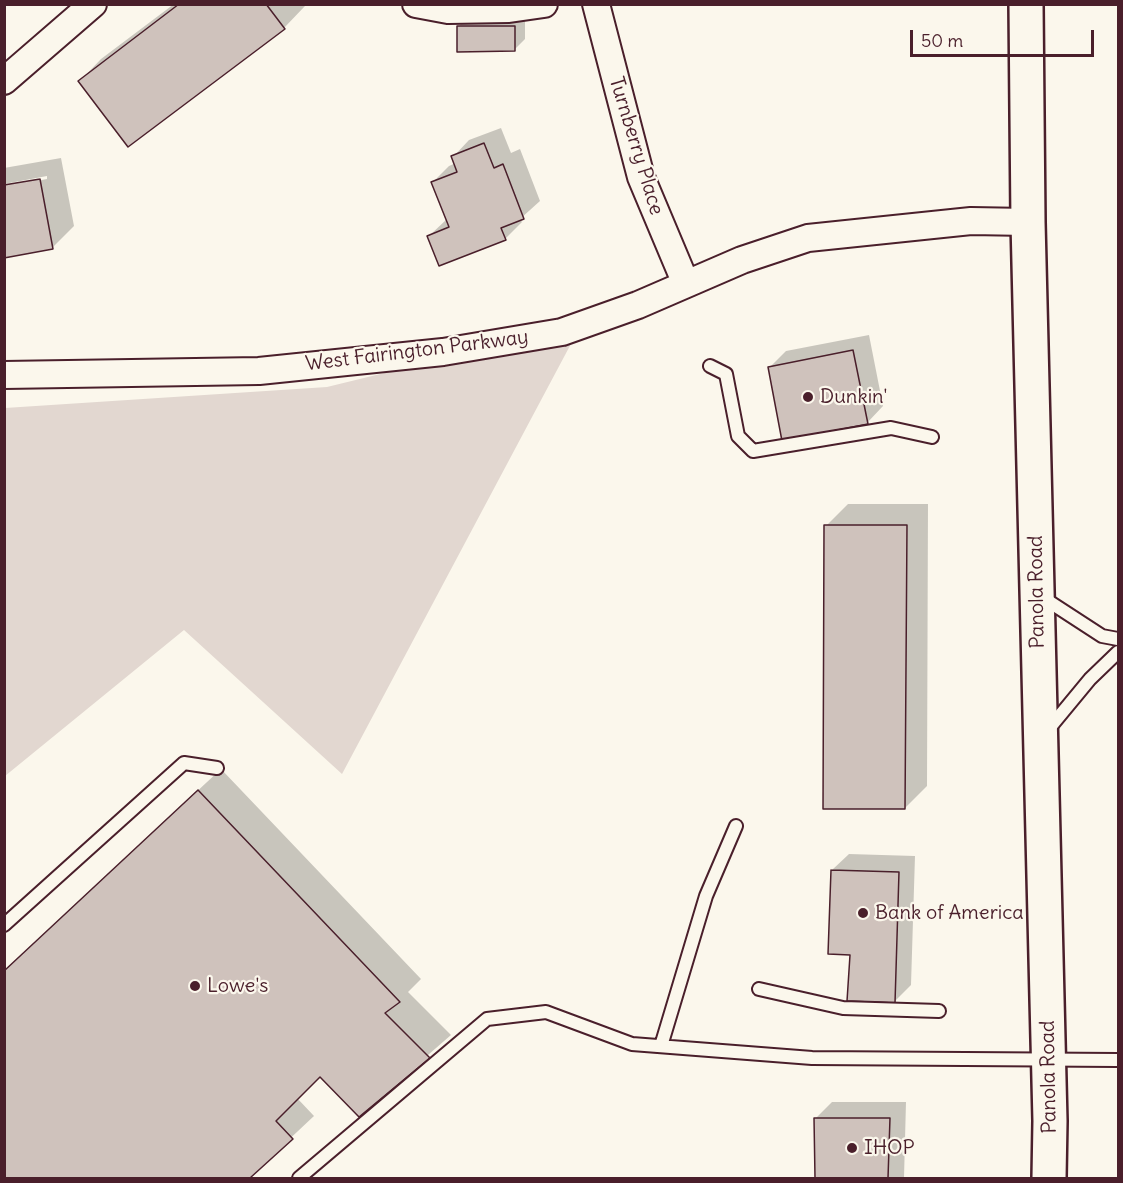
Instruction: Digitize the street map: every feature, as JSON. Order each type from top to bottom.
[{"type":"main road","name":"Panola Road","points":[[1026,4],[1028,222],[1049,1060],[1048,1179]]},
{"type":"street","points":[[4,81],[93,4]]},
{"type":"street","points":[[416,4],[448,10],[509,9],[544,4]]},
{"type":"street","name":"Turnberry Place","points":[[596,4],[641,177],[686,284]]},
{"type":"street","name":"West Fairington Parkway","points":[[4,375],[260,370],[444,352],[562,332],[808,238],[971,221],[1028,222]]},
{"type":"lane","points":[[710,366],[726,374],[738,436],[753,451],[891,428],[932,437]]},
{"type":"lane","points":[[1037,594],[1102,636],[1119,639]]},
{"type":"lane","points":[[1041,740],[1090,678],[1119,652]]},
{"type":"lane","points":[[4,926],[184,763],[217,768]]},
{"type":"lane","points":[[661,1046],[706,896],[736,826]]},
{"type":"lane","points":[[759,989],[843,1008],[939,1011]]},
{"type":"lane","points":[[299,1179],[487,1019],[546,1011],[632,1044],[812,1058],[1119,1060]]},
{"type":"shaded area","points":[[581,325],[342,774],[184,630],[5,776],[5,408],[327,387]]},
{"type":"building","points":[[179,4],[266,4],[285,29],[128,147],[78,81]]},
{"type":"building","points":[[457,26],[515,26],[515,51],[457,52]]},
{"type":"building","points":[[484,143],[494,168],[503,164],[524,219],[501,228],[506,240],[439,266],[427,236],[449,227],[431,182],[457,172],[451,156]]},
{"type":"building","points":[[40,179],[53,249],[4,258],[4,185]]},
{"type":"building","points":[[853,350],[868,424],[782,441],[768,367]]},
{"type":"building","points":[[824,525],[907,525],[905,809],[823,809]]},
{"type":"building","name":"Lowe's","points":[[198,790],[400,1002],[385,1013],[430,1058],[359,1117],[320,1077],[276,1121],[293,1139],[250,1178],[4,1178],[4,971]]},
{"type":"building","name":"Bank of America","points":[[831,870],[899,872],[895,1003],[847,1001],[850,955],[828,954]]},
{"type":"building","name":"IHOP","points":[[814,1118],[890,1118],[888,1178],[815,1178]]},
{"type":"place","name":"Dunkin'","points":[[808,397]]},
{"type":"place","name":"Bank of America","points":[[863,913]]},
{"type":"place","name":"Lowe's","points":[[195,986]]},
{"type":"place","name":"IHOP","points":[[852,1148]]}]
